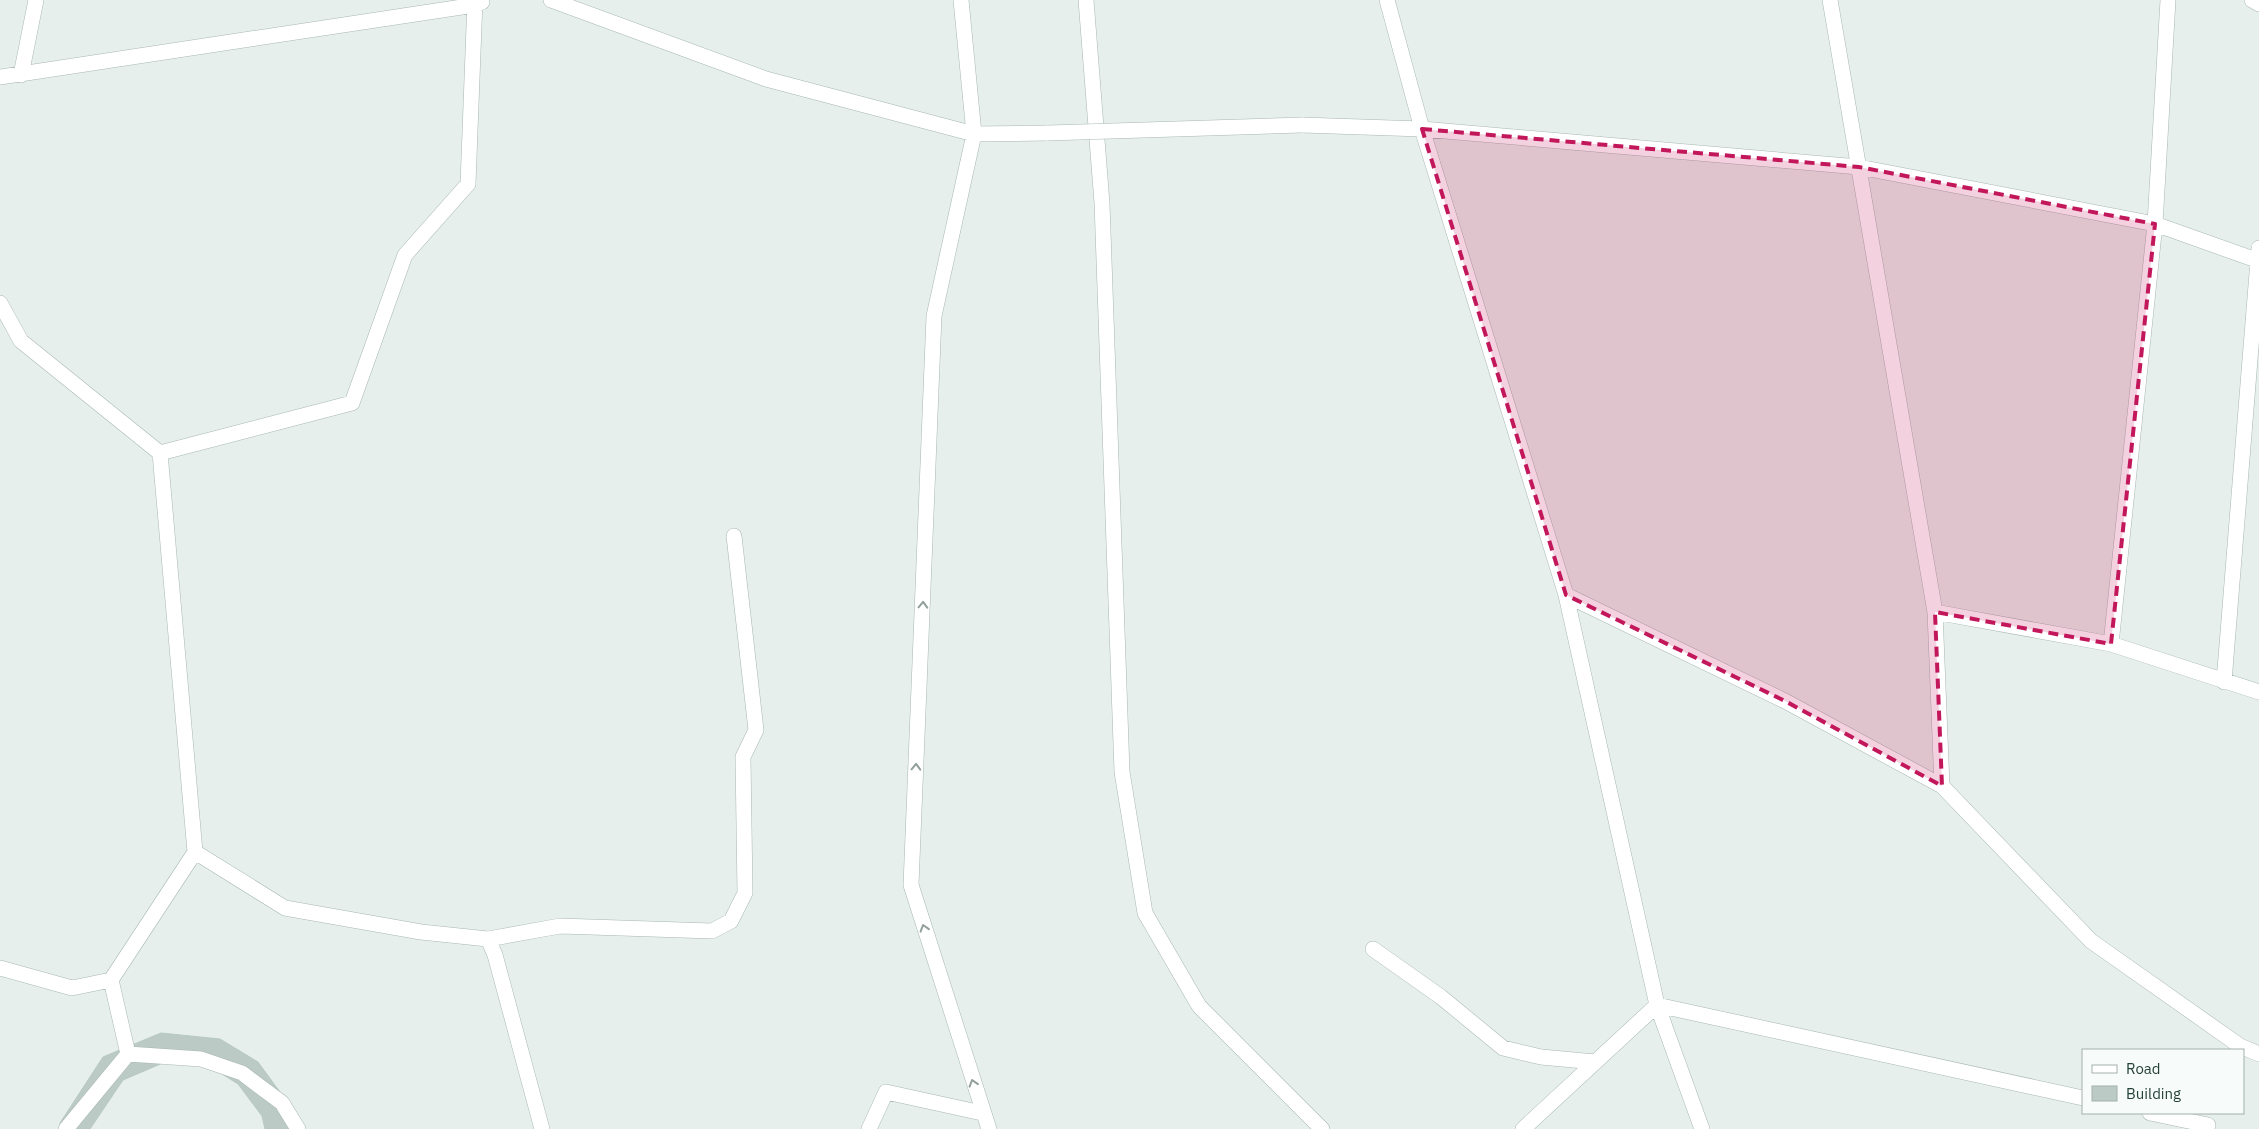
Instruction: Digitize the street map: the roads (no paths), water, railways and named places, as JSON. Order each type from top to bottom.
[{"type":"street","points":[[21,75],[36,0]]},
{"type":"street","points":[[551,0],[766,79],[974,134],[1302,125],[1422,129],[1859,167],[2155,224],[2258,256],[2224,682]]},
{"type":"street","points":[[961,0],[974,134],[934,316],[911,886],[989,1129]]},
{"type":"street","points":[[1086,0],[1102,203],[1122,772],[1145,913],[1198,1006],[1322,1129]]},
{"type":"street","points":[[1387,0],[1422,129],[1566,595],[1657,1005],[1702,1129]]},
{"type":"street","points":[[1830,0],[1935,612],[1942,786]]},
{"type":"street","points":[[2111,644],[2155,224],[2168,0]]},
{"type":"street","points":[[2252,0],[2259,4]]},
{"type":"street","points":[[0,77],[479,2],[468,184],[404,255],[352,403],[160,453]]},
{"type":"street","points":[[0,303],[21,341],[160,453],[194,852],[110,980],[72,988],[0,968]]},
{"type":"street","points":[[194,852],[285,908],[421,932],[488,939],[560,926],[712,931],[731,921],[745,894],[744,757],[756,730],[734,536]]},
{"type":"street","points":[[1566,595],[1785,701],[1942,786],[2090,941],[2239,1048]]},
{"type":"street","points":[[1935,612],[2111,644],[2259,692]]},
{"type":"street","points":[[488,939],[495,955],[542,1129]]},
{"type":"street","points":[[1373,948],[1441,997],[1502,1048],[1541,1057],[1595,1062]]},
{"type":"street","points":[[110,980],[128,1054]]},
{"type":"street","points":[[1523,1129],[1657,1005]]},
{"type":"street","points":[[1657,1005],[2082,1098]]},
{"type":"street","points":[[2244,1050],[2259,1054]]},
{"type":"street","points":[[66,1129],[128,1054]]},
{"type":"street","points":[[128,1054],[201,1059],[242,1072],[282,1103],[298,1129]]},
{"type":"street","points":[[869,1129],[886,1092],[982,1112]]},
{"type":"street","points":[[2157,1114],[2209,1122]]}]
